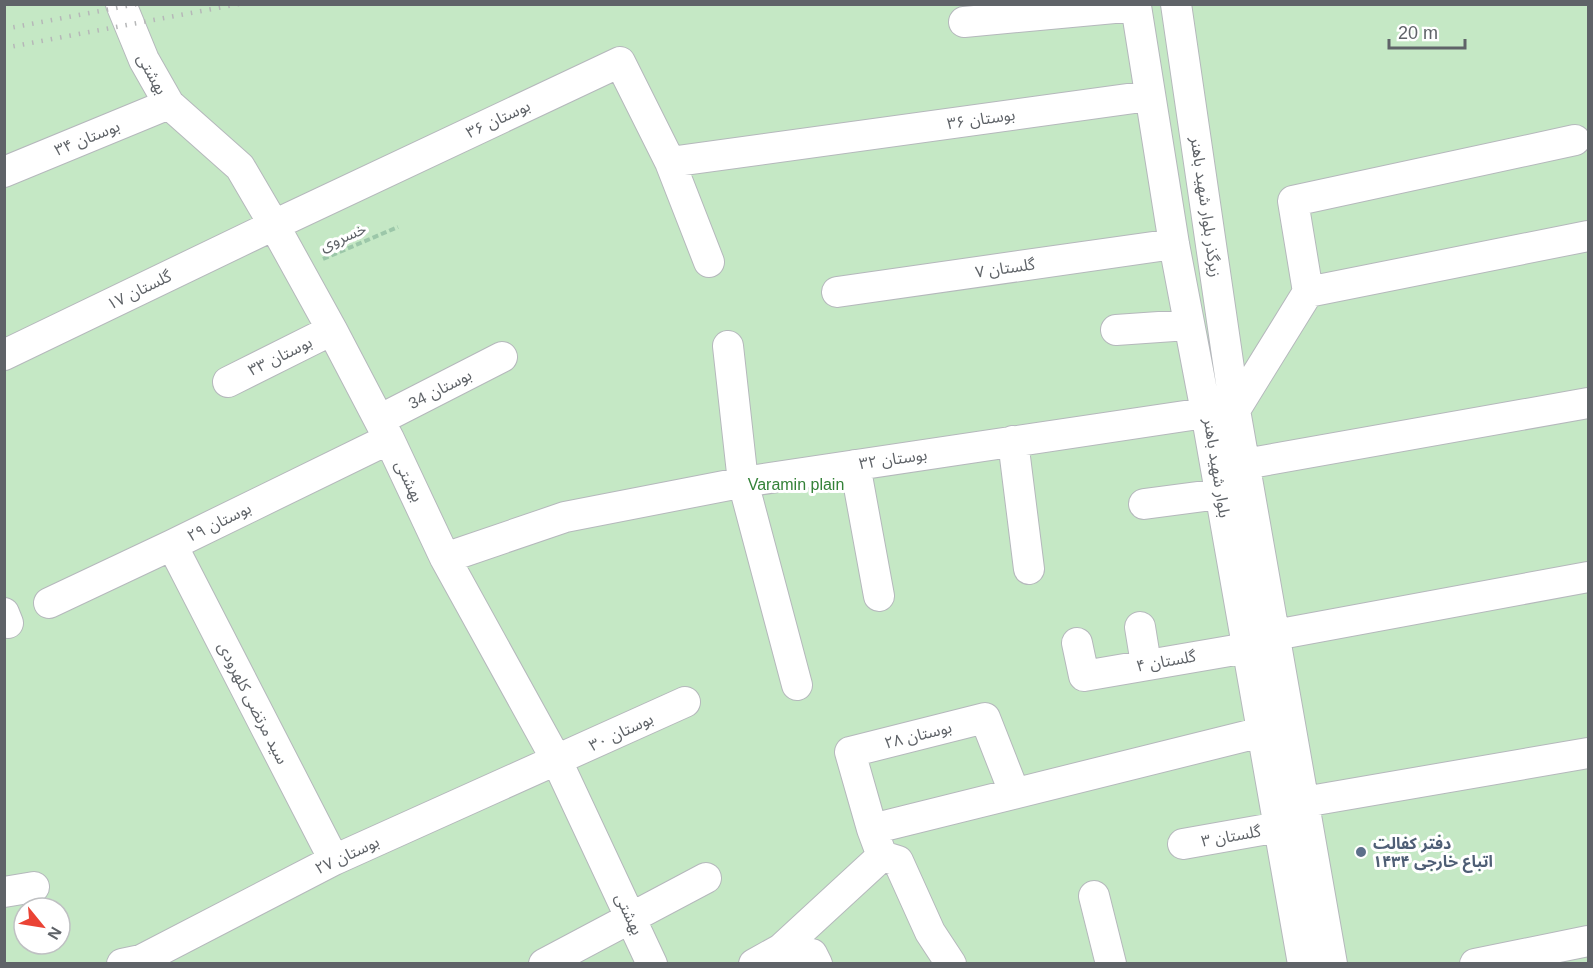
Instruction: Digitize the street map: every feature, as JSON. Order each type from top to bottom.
[{"type":"street","name":"زیرگذر بلوار شهید باهنر","points":[[1176,4],[1235,410]]},
{"type":"street","points":[[964,22],[1136,6],[1174,244],[1206,412]]},
{"type":"street","name":"بهشتی","points":[[124,15],[144,60],[169,104],[240,167],[274,225],[384,429],[446,558],[557,761],[652,963]]},
{"type":"street","name":"بوستان ۳۶","points":[[274,225],[620,62],[670,162],[708,262]]},
{"type":"street","name":"بوستان ۳۶","points":[[670,162],[1149,96]]},
{"type":"street","name":"بوستان ۳۴","points":[[4,172],[169,104]]},
{"type":"street","points":[[1235,410],[1308,292],[1293,201],[1575,140]]},
{"type":"street","name":"گلستان ۱۷","points":[[4,355],[274,225]]},
{"type":"street","points":[[1308,292],[1588,236]]},
{"type":"street","name":"گلستان ۷","points":[[837,292],[1174,244]]},
{"type":"street","points":[[1116,330],[1188,325]]},
{"type":"street","name":"بوستان ۳۳","points":[[228,382],[332,330]]},
{"type":"street","points":[[728,346],[743,482],[797,686]]},
{"type":"street","name":"بوستان 34","points":[[384,429],[502,357]]},
{"type":"street","points":[[1245,464],[1588,403]]},
{"type":"street","name":"بلوار شهید باهنر","points":[[1303,963],[1206,412],[1235,410],[1332,963]]},
{"type":"street","name":"بوستان ۳۲","points":[[446,558],[565,517],[743,482],[1206,412]]},
{"type":"street","name":"بوستان ۲۹","points":[[49,603],[172,545],[384,429]]},
{"type":"street","points":[[1013,441],[1029,569]]},
{"type":"street","points":[[855,465],[879,596]]},
{"type":"street","points":[[1144,504],[1220,494]]},
{"type":"street","name":"سید مرتضی کلهرودی","points":[[172,545],[334,860]]},
{"type":"street","points":[[1275,635],[1588,578]]},
{"type":"street","points":[[1140,627],[1146,664]]},
{"type":"street","name":"گلستان ۴","points":[[1077,643],[1084,676],[1247,648]]},
{"type":"street","name":"بوستان ۳۰","points":[[557,761],[685,702]]},
{"type":"street","name":"بوستان ۲۸","points":[[882,856],[850,752],[984,718],[1014,792]]},
{"type":"street","points":[[872,829],[1262,732]]},
{"type":"street","points":[[1304,802],[1588,753]]},
{"type":"street","name":"بوستان ۲۷","points":[[135,962],[334,860],[557,761]]},
{"type":"street","name":"گلستان ۳","points":[[1183,844],[1279,827]]},
{"type":"street","points":[[754,963],[781,949],[882,856],[898,861],[930,932],[951,963]]},
{"type":"street","points":[[544,963],[705,878]]},
{"type":"street","points":[[4,892],[34,887]]},
{"type":"street","points":[[1094,896],[1111,963]]},
{"type":"street","points":[[1475,963],[1588,941]]},
{"type":"street","points":[[781,949],[812,954],[817,963]]},
{"type":"path","name":"خسروی","points":[[298,270],[398,227]]},
{"type":"green space","name":"Varamin plain","points":[[5,5],[1588,5],[1588,963],[5,964]]},
{"type":"railway","points":[[4,29],[137,4]]},
{"type":"railway","points":[[4,48],[239,4]]},
{"type":"place","name":"دفتر کفالت اتباع خارجی ۱۴۳۴","points":[[1361,852]]}]
